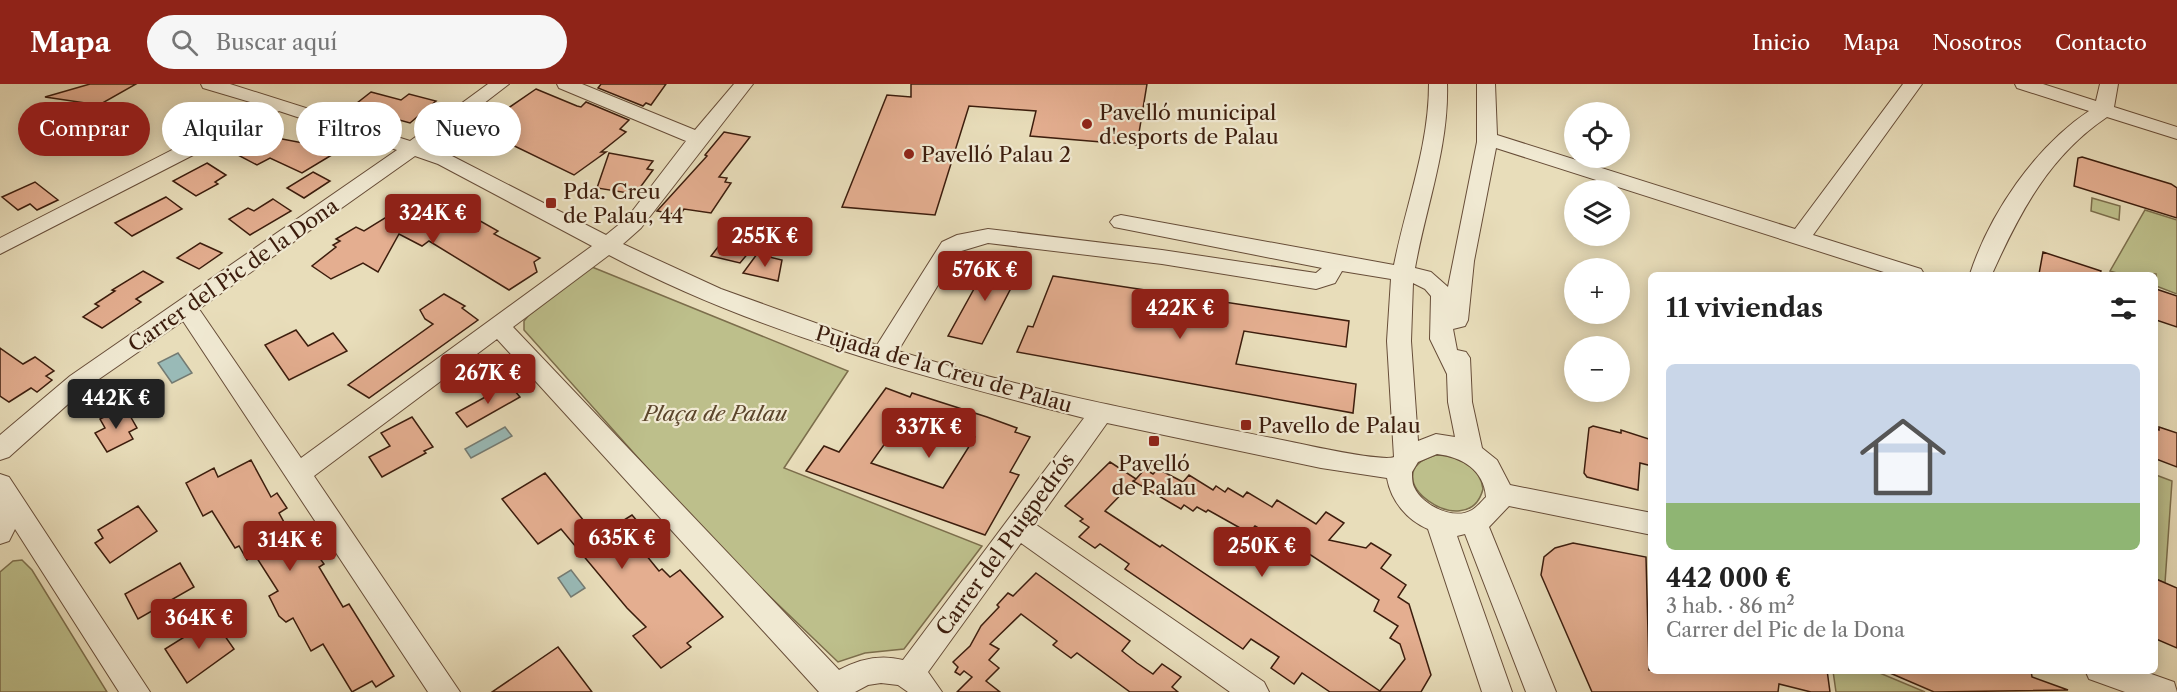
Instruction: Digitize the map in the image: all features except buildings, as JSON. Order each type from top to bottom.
[{"type":"street","name":"Pujada de la Creu de Palau","points":[[210,84],[270,102]]},
{"type":"street","name":"Carrer del Pic de la Dona","points":[[0,450],[78,382],[413,148],[500,84]]},
{"type":"street","points":[[566,84],[698,139]]},
{"type":"street","points":[[298,474],[608,246],[634,223],[698,139],[744,84]]},
{"type":"street","points":[[1402,463],[1416,449],[1436,444],[1461,448],[1471,453],[1494,475],[1499,493],[1494,509],[1474,522],[1451,525],[1424,515],[1405,498],[1398,484],[1402,463],[1400,296],[1403,273],[1438,119],[1438,84]]},
{"type":"street","points":[[1471,453],[1460,402],[1457,297],[1486,138],[1489,101],[1486,84]]},
{"type":"street","points":[[1799,238],[1913,84]]},
{"type":"street","points":[[2024,84],[2177,133]]},
{"type":"street","points":[[1982,272],[2006,219],[2039,168],[2090,118],[2104,110],[2109,84]]},
{"type":"street","name":"Pujada de la Creu de Palau","points":[[284,106],[445,160],[608,246],[713,295],[838,341],[948,375],[1101,413],[1345,462],[1402,463]]},
{"type":"street","points":[[1486,138],[1907,272]]},
{"type":"street","points":[[0,247],[176,156]]},
{"type":"street","points":[[1121,222],[1336,263],[1423,277],[1435,283],[1443,296],[1442,340],[1458,373]]},
{"type":"street","points":[[883,355],[944,255],[958,243],[976,237],[1003,237],[1118,251],[1316,281],[1327,278],[1336,263]]},
{"type":"street","points":[[186,308],[446,692]]},
{"type":"street","points":[[499,326],[836,690],[854,677],[873,670],[885,669],[918,684]]},
{"type":"street","name":"Carrer del Puigpedrós","points":[[918,684],[1018,526],[1101,413]]},
{"type":"street","points":[[1499,493],[1648,523]]},
{"type":"street","points":[[0,532],[7,494]]},
{"type":"street","points":[[7,494],[135,692]]},
{"type":"street","points":[[1439,521],[1497,692]]},
{"type":"street","points":[[1474,522],[1541,692]]},
{"type":"street","points":[[1018,526],[1254,692]]},
{"type":"street","points":[[2111,674],[2164,692]]},
{"type":"green space","points":[[2092,198],[2120,206],[2119,220],[2091,211]]},
{"type":"green space","points":[[2145,210],[2177,220],[2177,294],[2158,287],[2158,272],[2110,271]]},
{"type":"green space","name":"Plaça de Palau","points":[[592,267],[848,371],[784,468],[982,546],[904,649],[865,653],[838,662],[715,544],[524,330],[524,321],[528,316]]},
{"type":"green space","points":[[1436,455],[1452,457],[1466,463],[1477,474],[1483,489],[1474,505],[1460,511],[1444,509],[1428,501],[1417,489],[1413,476],[1418,464]]},
{"type":"green space","points":[[2158,476],[2172,481],[2165,583],[2158,580]]},
{"type":"green space","points":[[22,560],[32,570],[107,692],[0,692],[0,572],[13,561]]},
{"type":"green space","points":[[1833,674],[1882,674],[1925,692],[1836,692]]},
{"type":"water","points":[[178,353],[192,373],[172,383],[158,363]]},
{"type":"water","points":[[505,427],[512,436],[471,458],[465,449]]},
{"type":"water","points":[[571,570],[585,588],[571,597],[558,578]]},
{"type":"place","name":"Pavelló municipal d'esports de Palau","points":[[1087,124]]},
{"type":"place","name":"Pavelló Palau 2","points":[[909,154]]},
{"type":"place","name":"Pda. Creu de Palau, 44","points":[[551,203]]},
{"type":"place","name":"Pavello de Palau","points":[[1246,425]]},
{"type":"place","name":"Pavelló de Palau","points":[[1154,441]]}]
